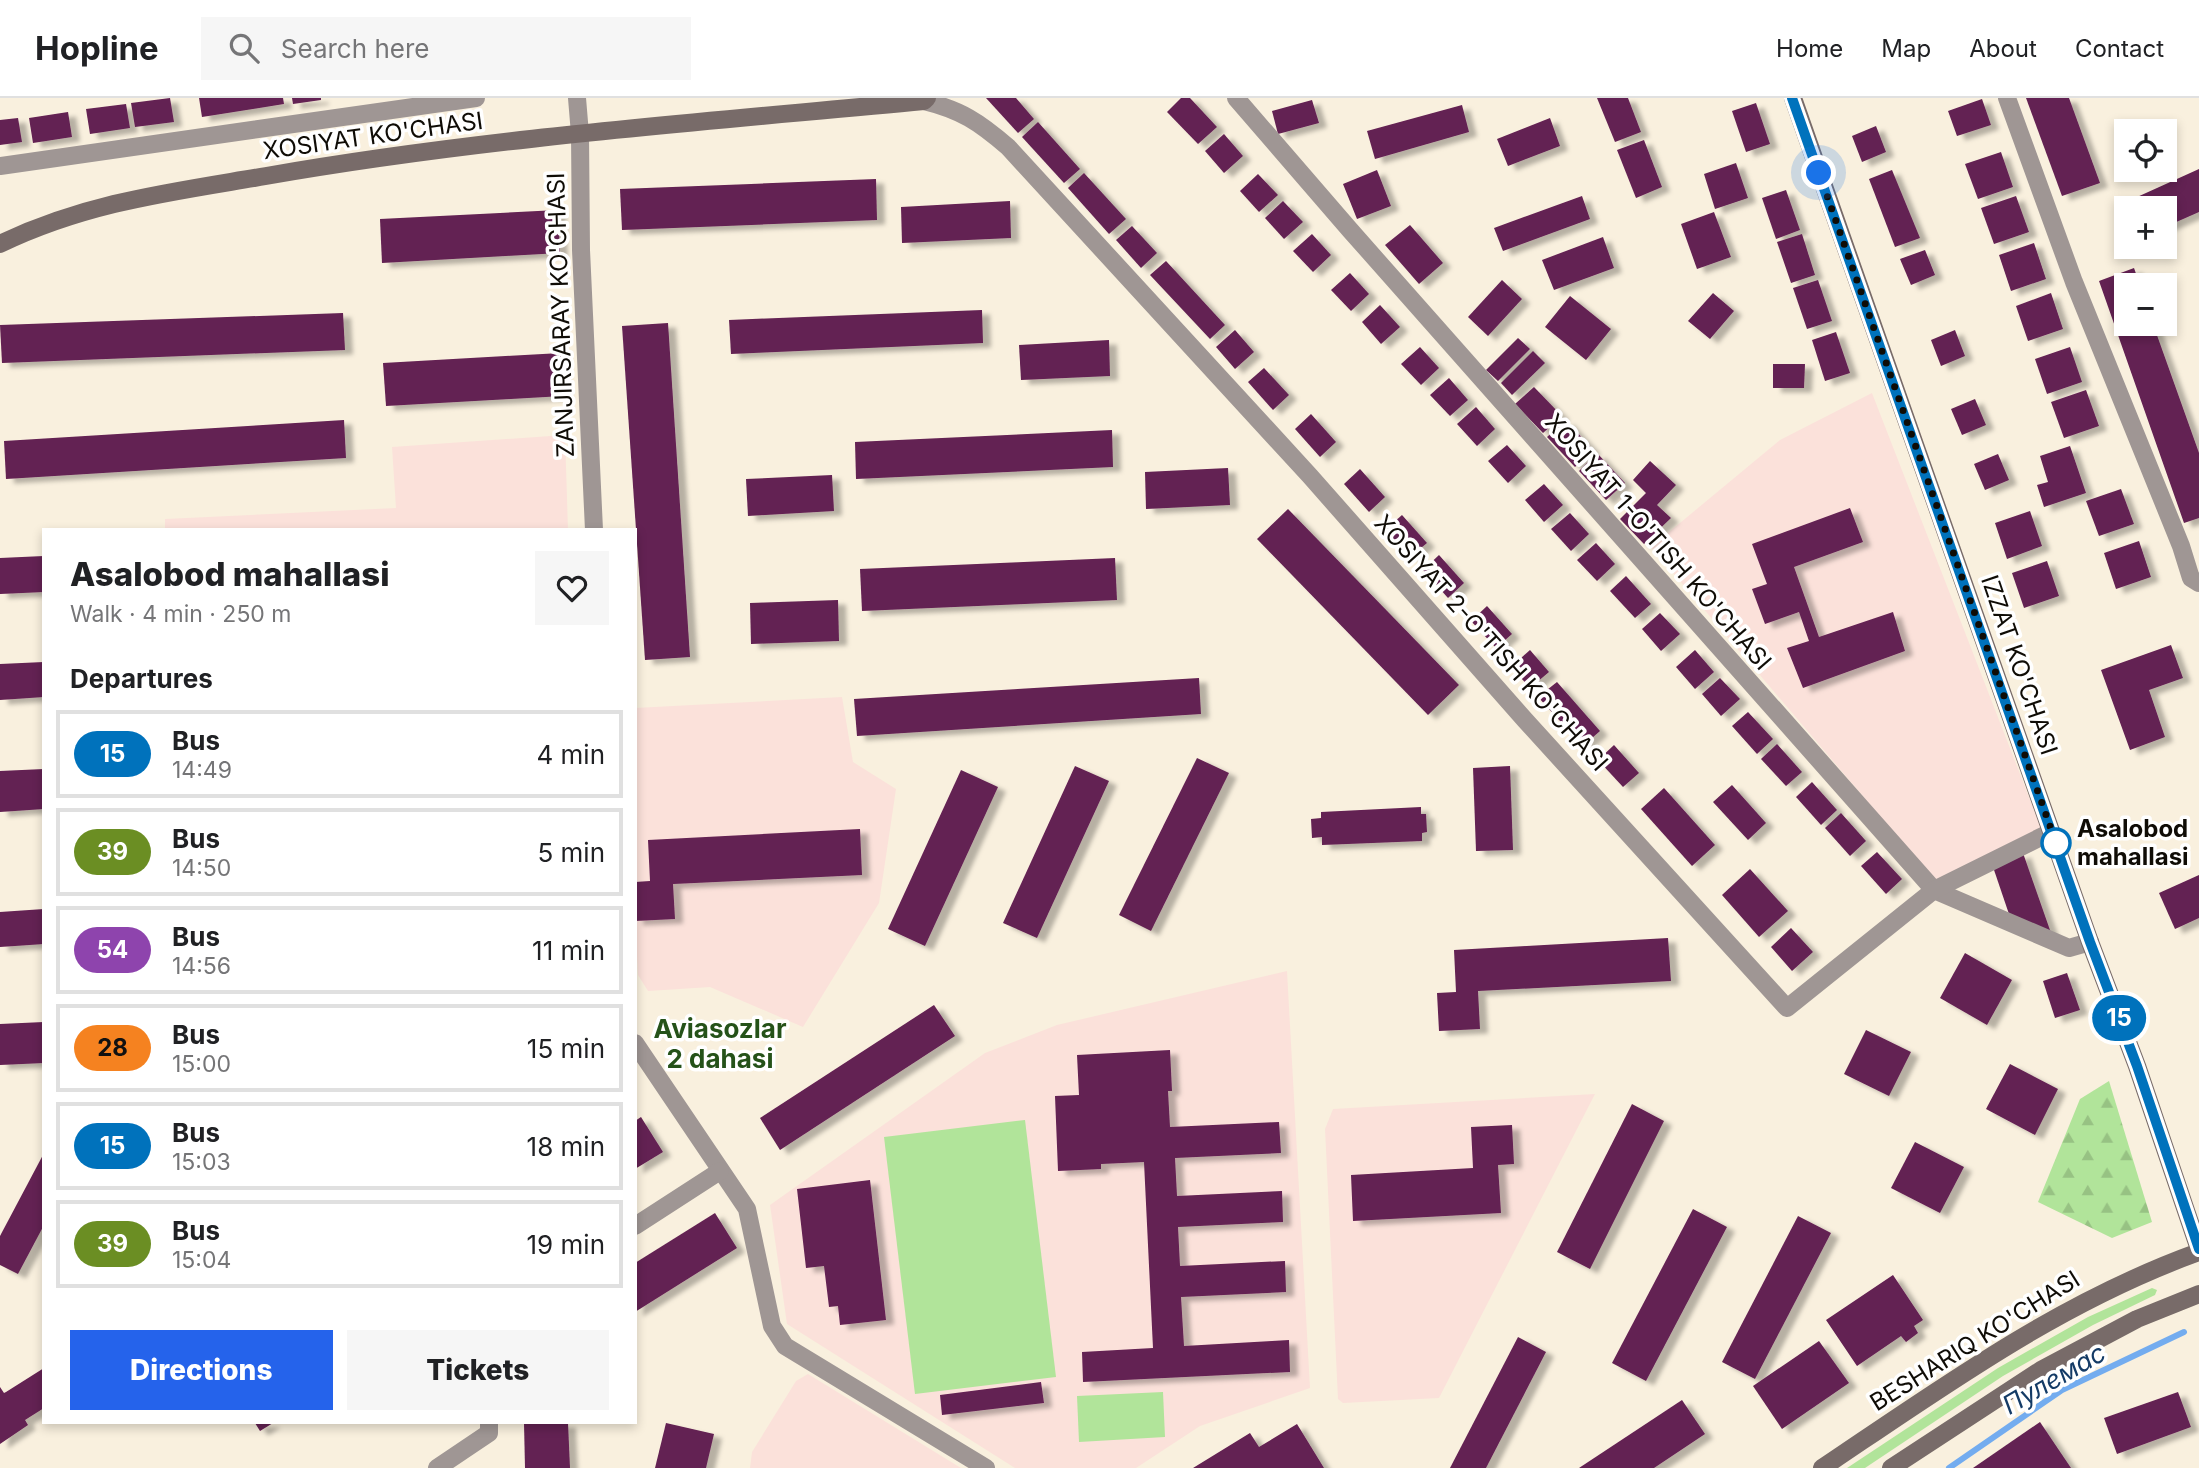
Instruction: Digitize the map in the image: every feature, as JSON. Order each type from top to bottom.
[{"type":"main road","name":"IZZAT KO'CHASI","points":[[1793,98],[2090,942],[2137,1066],[2199,1250]]},
{"type":"main road","name":"XOSIYAT KO'CHASI","points":[[0,244],[61,218],[144,197],[359,159],[925,99]]},
{"type":"main road","name":"BESHARIQ KO'CHASI","points":[[1822,1468],[1954,1379],[2045,1322],[2121,1283],[2199,1250]]},
{"type":"main road","points":[[1891,1468],[2041,1370],[2137,1319],[2199,1294]]},
{"type":"street","name":"XOSIYAT KO'CHASI","points":[[0,166],[476,98]]},
{"type":"street","name":"ZANJIRSARAY KO'CHASI","points":[[577,98],[594,528]]},
{"type":"street","name":"XOSIYAT 1-O'TISH KO'CHASI","points":[[1236,98],[1359,241],[1934,890],[2069,948],[2090,942]]},
{"type":"street","points":[[2007,98],[2074,282],[2181,546],[2191,578],[2199,583]]},
{"type":"street","name":"XOSIYAT 2-O'TISH KO'CHASI","points":[[925,99],[967,115],[982,124],[1007,147],[1310,476],[1525,720],[1787,1008],[1934,890],[2052,832]]},
{"type":"street","points":[[637,1046],[747,1209],[772,1326],[785,1346],[986,1468]]},
{"type":"street","points":[[637,1225],[720,1171]]},
{"type":"street","points":[[437,1468],[489,1433],[489,1424]]},
{"type":"shaded area","points":[[1872,393],[2041,828],[1935,881],[1651,547],[1780,440]]},
{"type":"shaded area","points":[[565,435],[568,528],[165,528],[165,519],[396,508],[392,447]]},
{"type":"shaded area","points":[[842,697],[853,762],[896,789],[879,903],[803,1027],[710,987],[648,991],[638,975],[637,708]]},
{"type":"shaded area","points":[[1287,971],[1310,1388],[1200,1426],[1136,1468],[1015,1468],[787,1324],[770,1205],[985,1053],[1057,1025]]},
{"type":"shaded area","points":[[1595,1094],[1439,1398],[1343,1403],[1338,1399],[1325,1129],[1333,1109]]},
{"type":"shaded area","points":[[808,1374],[961,1468],[750,1468],[752,1452],[796,1381]]},
{"type":"green space","points":[[2109,1081],[2152,1222],[2112,1238],[2038,1202],[2080,1099]]},
{"type":"green space","points":[[1025,1120],[1056,1377],[915,1394],[884,1137]]},
{"type":"green space","points":[[2152,1288],[2157,1290],[2155,1295],[2093,1325],[2003,1376],[1865,1468],[1847,1468],[1998,1368],[2088,1317]]},
{"type":"green space","points":[[1163,1392],[1165,1437],[1079,1442],[1077,1396]]},
{"type":"building","points":[[170,98],[174,122],[135,127],[131,103]]},
{"type":"building","points":[[199,98],[283,98],[284,104],[202,117]]},
{"type":"building","points":[[292,98],[321,98],[321,100],[293,104]]},
{"type":"building","points":[[986,98],[1016,98],[1034,119],[1018,133]]},
{"type":"building","points":[[1181,98],[1190,98],[1217,127],[1198,144],[1167,112]]},
{"type":"building","points":[[1597,98],[1628,98],[1641,132],[1615,142]]},
{"type":"building","points":[[2026,98],[2069,98],[2100,183],[2062,196]]},
{"type":"building","points":[[1982,99],[1991,125],[1957,136],[1948,111]]},
{"type":"building","points":[[1312,100],[1319,123],[1278,134],[1272,111]]},
{"type":"building","points":[[1756,103],[1770,144],[1746,152],[1732,111]]},
{"type":"building","points":[[126,104],[130,128],[90,134],[86,109]]},
{"type":"building","points":[[1462,105],[1469,132],[1375,159],[1367,131]]},
{"type":"building","points":[[68,112],[72,137],[33,143],[29,118]]},
{"type":"building","points":[[18,118],[22,142],[0,145],[0,120]]},
{"type":"building","points":[[1550,118],[1560,146],[1508,166],[1497,139]]},
{"type":"building","points":[[1038,122],[1080,169],[1064,183],[1022,137]]},
{"type":"building","points":[[1876,126],[1886,152],[1862,162],[1852,136]]},
{"type":"building","points":[[1224,134],[1243,156],[1224,173],[1205,151]]},
{"type":"building","points":[[1644,140],[1662,187],[1636,198],[1617,150]]},
{"type":"building","points":[[2001,152],[2013,187],[1978,199],[1965,164]]},
{"type":"building","points":[[1736,163],[1748,198],[1715,209],[1704,174]]},
{"type":"building","points":[[2199,169],[2199,212],[2177,222],[2177,196],[2139,196],[2170,182],[2177,182],[2177,179]]},
{"type":"building","points":[[1377,170],[1391,206],[1357,219],[1343,184]]},
{"type":"building","points":[[1892,170],[1920,238],[1895,247],[1869,179]]},
{"type":"building","points":[[1084,173],[1126,219],[1109,234],[1068,188]]},
{"type":"building","points":[[1258,174],[1278,195],[1259,212],[1240,191]]},
{"type":"building","points":[[876,179],[877,220],[622,230],[620,189]]},
{"type":"building","points":[[1786,190],[1800,230],[1776,239],[1762,198]]},
{"type":"building","points":[[1582,196],[1590,219],[1503,251],[1494,228]]},
{"type":"building","points":[[2016,196],[2029,232],[1994,244],[1981,208]]},
{"type":"building","points":[[1010,201],[1011,238],[902,243],[901,207]]},
{"type":"building","points":[[1283,201],[1303,222],[1284,239],[1265,218]]},
{"type":"building","points":[[558,210],[560,253],[382,263],[380,219]]},
{"type":"building","points":[[1714,212],[1731,257],[1697,269],[1681,224]]},
{"type":"building","points":[[1410,225],[1443,263],[1419,284],[1385,245]]},
{"type":"building","points":[[1132,226],[1157,253],[1141,268],[1116,240]]},
{"type":"building","points":[[1312,234],[1331,255],[1313,272],[1293,251]]},
{"type":"building","points":[[1802,234],[1815,275],[1791,283],[1777,242]]},
{"type":"building","points":[[1603,237],[1614,268],[1554,290],[1542,260]]},
{"type":"building","points":[[2034,243],[2046,279],[2011,291],[1999,255]]},
{"type":"building","points":[[1925,250],[1935,275],[1911,285],[1900,259]]},
{"type":"building","points":[[1166,261],[1225,325],[1210,339],[1150,275]]},
{"type":"building","points":[[2134,268],[2136,273],[2121,273]]},
{"type":"building","points":[[1350,273],[1369,294],[1351,311],[1331,290]]},
{"type":"building","points":[[2114,275],[2114,324],[2099,281]]},
{"type":"building","points":[[1502,280],[1522,299],[1488,336],[1468,317]]},
{"type":"building","points":[[1818,280],[1832,321],[1807,329],[1793,288]]},
{"type":"building","points":[[1713,293],[1734,311],[1710,339],[1688,321]]},
{"type":"building","points":[[2051,293],[2063,329],[2028,341],[2016,306]]},
{"type":"building","points":[[1570,296],[1611,329],[1586,360],[1545,327]]},
{"type":"building","points":[[1380,305],[1400,327],[1381,344],[1362,322]]},
{"type":"building","points":[[982,310],[983,343],[731,354],[729,320]]},
{"type":"building","points":[[343,313],[345,350],[2,363],[0,325]]},
{"type":"building","points":[[668,323],[690,657],[645,660],[622,326]]},
{"type":"building","points":[[1235,330],[1254,352],[1235,369],[1216,347]]},
{"type":"building","points":[[1955,330],[1965,356],[1941,366],[1931,340]]},
{"type":"building","points":[[1836,332],[1850,373],[1825,381],[1812,340]]},
{"type":"building","points":[[2118,336],[2157,336],[2199,453],[2199,518],[2184,523]]},
{"type":"building","points":[[1518,338],[1530,349],[1498,381],[1486,370]]},
{"type":"building","points":[[1109,340],[1110,376],[1021,380],[1019,345]]},
{"type":"building","points":[[1420,347],[1439,368],[1421,385],[1401,364]]},
{"type":"building","points":[[2070,347],[2082,382],[2047,394],[2035,359]]},
{"type":"building","points":[[1533,351],[1545,363],[1512,395],[1501,383]]},
{"type":"building","points":[[561,353],[563,396],[386,406],[383,363]]},
{"type":"building","points":[[1773,364],[1805,364],[1804,388],[1773,388]]},
{"type":"building","points":[[1264,368],[1289,395],[1273,410],[1248,382]]},
{"type":"building","points":[[1449,378],[1468,400],[1450,416],[1430,395]]},
{"type":"building","points":[[1534,387],[1562,416],[1543,433],[1515,404]]},
{"type":"building","points":[[2086,390],[2099,426],[2064,438],[2051,402]]},
{"type":"building","points":[[1975,399],[1986,425],[1962,435],[1951,409]]},
{"type":"building","points":[[1476,407],[1495,429],[1477,446],[1457,424]]},
{"type":"building","points":[[1311,414],[1336,442],[1320,457],[1295,429]]},
{"type":"building","points":[[344,420],[346,458],[6,479],[4,441]]},
{"type":"building","points":[[1566,420],[1593,450],[1575,467],[1547,437]]},
{"type":"building","points":[[1112,430],[1113,467],[856,479],[855,442]]},
{"type":"building","points":[[1507,445],[1526,466],[1508,483],[1488,461]]},
{"type":"building","points":[[2070,446],[2086,493],[2044,507],[2037,485],[2048,482],[2040,456]]},
{"type":"building","points":[[1597,453],[1625,483],[1606,500],[1579,471]]},
{"type":"building","points":[[1998,454],[2009,480],[1985,490],[1974,464]]},
{"type":"building","points":[[1650,461],[1676,485],[1657,505],[1671,518],[1644,544],[1620,519],[1646,493],[1633,480]]},
{"type":"building","points":[[1228,468],[1230,505],[1146,509],[1145,472]]},
{"type":"building","points":[[1360,469],[1385,497],[1369,512],[1344,484]]},
{"type":"building","points":[[832,475],[834,511],[748,516],[746,479]]},
{"type":"building","points":[[1544,484],[1563,505],[1544,522],[1525,500]]},
{"type":"building","points":[[2121,489],[2134,524],[2099,536],[2086,501]]},
{"type":"building","points":[[1850,508],[1863,542],[1794,567],[1819,637],[1893,612],[1905,651],[1803,688],[1787,648],[1809,641],[1799,612],[1765,624],[1752,589],[1767,584],[1752,544]]},
{"type":"building","points":[[1288,509],[1459,685],[1428,715],[1257,539]]},
{"type":"building","points":[[2030,511],[2042,546],[2007,559],[1995,523]]},
{"type":"building","points":[[1570,513],[1589,534],[1571,551],[1551,529]]},
{"type":"building","points":[[1402,515],[1427,543],[1410,557],[1385,530]]},
{"type":"building","points":[[2139,541],[2151,577],[2116,589],[2104,553]]},
{"type":"building","points":[[1596,543],[1615,564],[1597,581],[1577,560]]},
{"type":"building","points":[[1439,555],[1464,583],[1448,598],[1423,570]]},
{"type":"building","points":[[42,556],[42,592],[0,594],[0,558]]},
{"type":"building","points":[[1115,558],[1117,600],[862,611],[860,569]]},
{"type":"building","points":[[2047,561],[2059,596],[2024,608],[2012,573]]},
{"type":"building","points":[[1626,576],[1651,604],[1635,618],[1610,591]]},
{"type":"building","points":[[838,600],[839,641],[751,644],[750,603]]},
{"type":"building","points":[[1487,606],[1512,634],[1496,648],[1471,621]]},
{"type":"building","points":[[1660,613],[1680,634],[1661,651],[1642,629]]},
{"type":"building","points":[[2171,645],[2183,678],[2149,690],[2165,737],[2130,750],[2101,670]]},
{"type":"building","points":[[1530,650],[1549,672],[1530,688],[1511,667]]},
{"type":"building","points":[[1695,650],[1714,672],[1695,689],[1676,667]]},
{"type":"building","points":[[42,662],[42,697],[0,700],[0,664]]},
{"type":"building","points":[[1199,678],[1201,714],[857,736],[854,699]]},
{"type":"building","points":[[1720,678],[1740,699],[1721,716],[1702,694]]},
{"type":"building","points":[[1557,682],[1600,731],[1583,746],[1538,697]]},
{"type":"building","points":[[1748,712],[1773,739],[1757,754],[1732,726]]},
{"type":"building","points":[[1777,744],[1802,772],[1786,786],[1761,759]]},
{"type":"building","points":[[1614,745],[1639,773],[1623,787],[1598,760]]},
{"type":"building","points":[[1197,758],[1229,773],[1151,931],[1119,915]]},
{"type":"building","points":[[1075,766],[1109,781],[1037,938],[1003,923]]},
{"type":"building","points":[[1510,766],[1513,850],[1476,851],[1473,768]]},
{"type":"building","points":[[42,769],[42,809],[0,812],[0,771]]},
{"type":"building","points":[[961,770],[998,787],[925,946],[888,929]]},
{"type":"building","points":[[1812,782],[1837,810],[1821,825],[1796,797]]},
{"type":"building","points":[[1732,785],[1766,823],[1748,840],[1713,802]]},
{"type":"building","points":[[1664,788],[1715,845],[1692,866],[1641,809]]},
{"type":"building","points":[[1421,807],[1421,814],[1426,814],[1427,832],[1422,833],[1422,841],[1322,845],[1322,837],[1312,838],[1311,819],[1321,818],[1321,812]]},
{"type":"building","points":[[1841,813],[1866,841],[1850,856],[1825,828]]},
{"type":"building","points":[[860,829],[862,875],[673,884],[675,919],[637,921],[637,882],[650,881],[648,840]]},
{"type":"building","points":[[1877,852],[1902,879],[1886,894],[1861,866]]},
{"type":"building","points":[[2023,853],[2051,933],[2011,920],[1992,864]]},
{"type":"building","points":[[1750,869],[1788,911],[1759,937],[1722,895]]},
{"type":"building","points":[[2199,875],[2199,918],[2175,929],[2159,893]]},
{"type":"building","points":[[42,909],[42,944],[0,947],[0,912]]},
{"type":"building","points":[[1791,928],[1813,952],[1792,971],[1771,947]]},
{"type":"building","points":[[1668,938],[1671,981],[1478,991],[1480,1029],[1439,1031],[1437,993],[1456,992],[1454,950]]},
{"type":"building","points":[[1965,953],[2012,980],[1987,1025],[1940,998]]},
{"type":"building","points":[[2067,973],[2080,1010],[2055,1018],[2043,981]]},
{"type":"building","points":[[934,1005],[955,1036],[780,1150],[760,1118]]},
{"type":"building","points":[[42,1022],[42,1063],[0,1065],[0,1024]]},
{"type":"building","points":[[1866,1030],[1911,1052],[1889,1096],[1844,1074]]},
{"type":"building","points":[[1170,1050],[1170,1127],[1279,1122],[1281,1153],[1175,1158],[1177,1196],[1282,1191],[1283,1222],[1178,1227],[1180,1266],[1285,1261],[1286,1292],[1181,1297],[1184,1346],[1289,1340],[1290,1372],[1083,1382],[1082,1352],[1153,1348],[1144,1162],[1101,1164],[1101,1169],[1058,1171],[1055,1096],[1079,1095],[1077,1055]]},
{"type":"building","points":[[2010,1064],[2058,1089],[2035,1135],[1986,1109]]},
{"type":"building","points":[[1632,1104],[1664,1121],[1590,1269],[1557,1252]]},
{"type":"building","points":[[641,1117],[663,1152],[637,1168],[637,1120]]},
{"type":"building","points":[[1512,1125],[1514,1164],[1498,1165],[1501,1213],[1353,1221],[1351,1175],[1473,1168],[1471,1127]]},
{"type":"building","points":[[1915,1142],[1964,1167],[1940,1213],[1891,1188]]},
{"type":"building","points":[[42,1157],[42,1229],[18,1274],[0,1265],[0,1236]]},
{"type":"building","points":[[870,1180],[886,1320],[840,1325],[838,1306],[829,1307],[824,1266],[806,1268],[797,1189]]},
{"type":"building","points":[[1693,1209],[1727,1227],[1646,1381],[1612,1363]]},
{"type":"building","points":[[715,1213],[737,1248],[637,1311],[637,1262]]},
{"type":"building","points":[[1798,1216],[1831,1233],[1755,1379],[1722,1362]]},
{"type":"building","points":[[1893,1275],[1923,1320],[1914,1326],[1918,1333],[1906,1342],[1901,1336],[1857,1366],[1826,1320]]},
{"type":"building","points":[[1518,1337],[1546,1352],[1486,1468],[1450,1468]]},
{"type":"building","points":[[1819,1341],[1849,1383],[1782,1429],[1753,1386]]},
{"type":"building","points":[[42,1369],[42,1409],[25,1420],[28,1425],[0,1444],[0,1387],[4,1393]]},
{"type":"building","points":[[1041,1382],[1044,1403],[942,1415],[940,1395]]},
{"type":"building","points":[[2178,1392],[2191,1427],[2117,1454],[2104,1418]]},
{"type":"building","points":[[1682,1400],[1705,1434],[1654,1468],[1579,1468]]},
{"type":"building","points":[[2040,1422],[2071,1468],[1973,1468]]},
{"type":"building","points":[[666,1423],[714,1434],[706,1468],[655,1468]]},
{"type":"building","points":[[256,1424],[271,1424],[260,1431]]},
{"type":"building","points":[[524,1424],[568,1424],[570,1468],[525,1468]]},
{"type":"building","points":[[1297,1424],[1324,1468],[1193,1468],[1250,1433],[1259,1447]]},
{"type":"waterway","name":"Пулемас","points":[[1949,1468],[2062,1390],[2184,1332]]},
{"type":"bus line","name":"15","points":[[1792,98],[2090,942],[2137,1066],[2199,1249]]},
{"type":"place","name":"Asalobod mahallasi","points":[[2056,843]]},
{"type":"district","name":"Aviasozlar 2 dahasi","points":[[720,1044]]},
{"type":"route","points":[[1819,173],[2056,843]]}]
